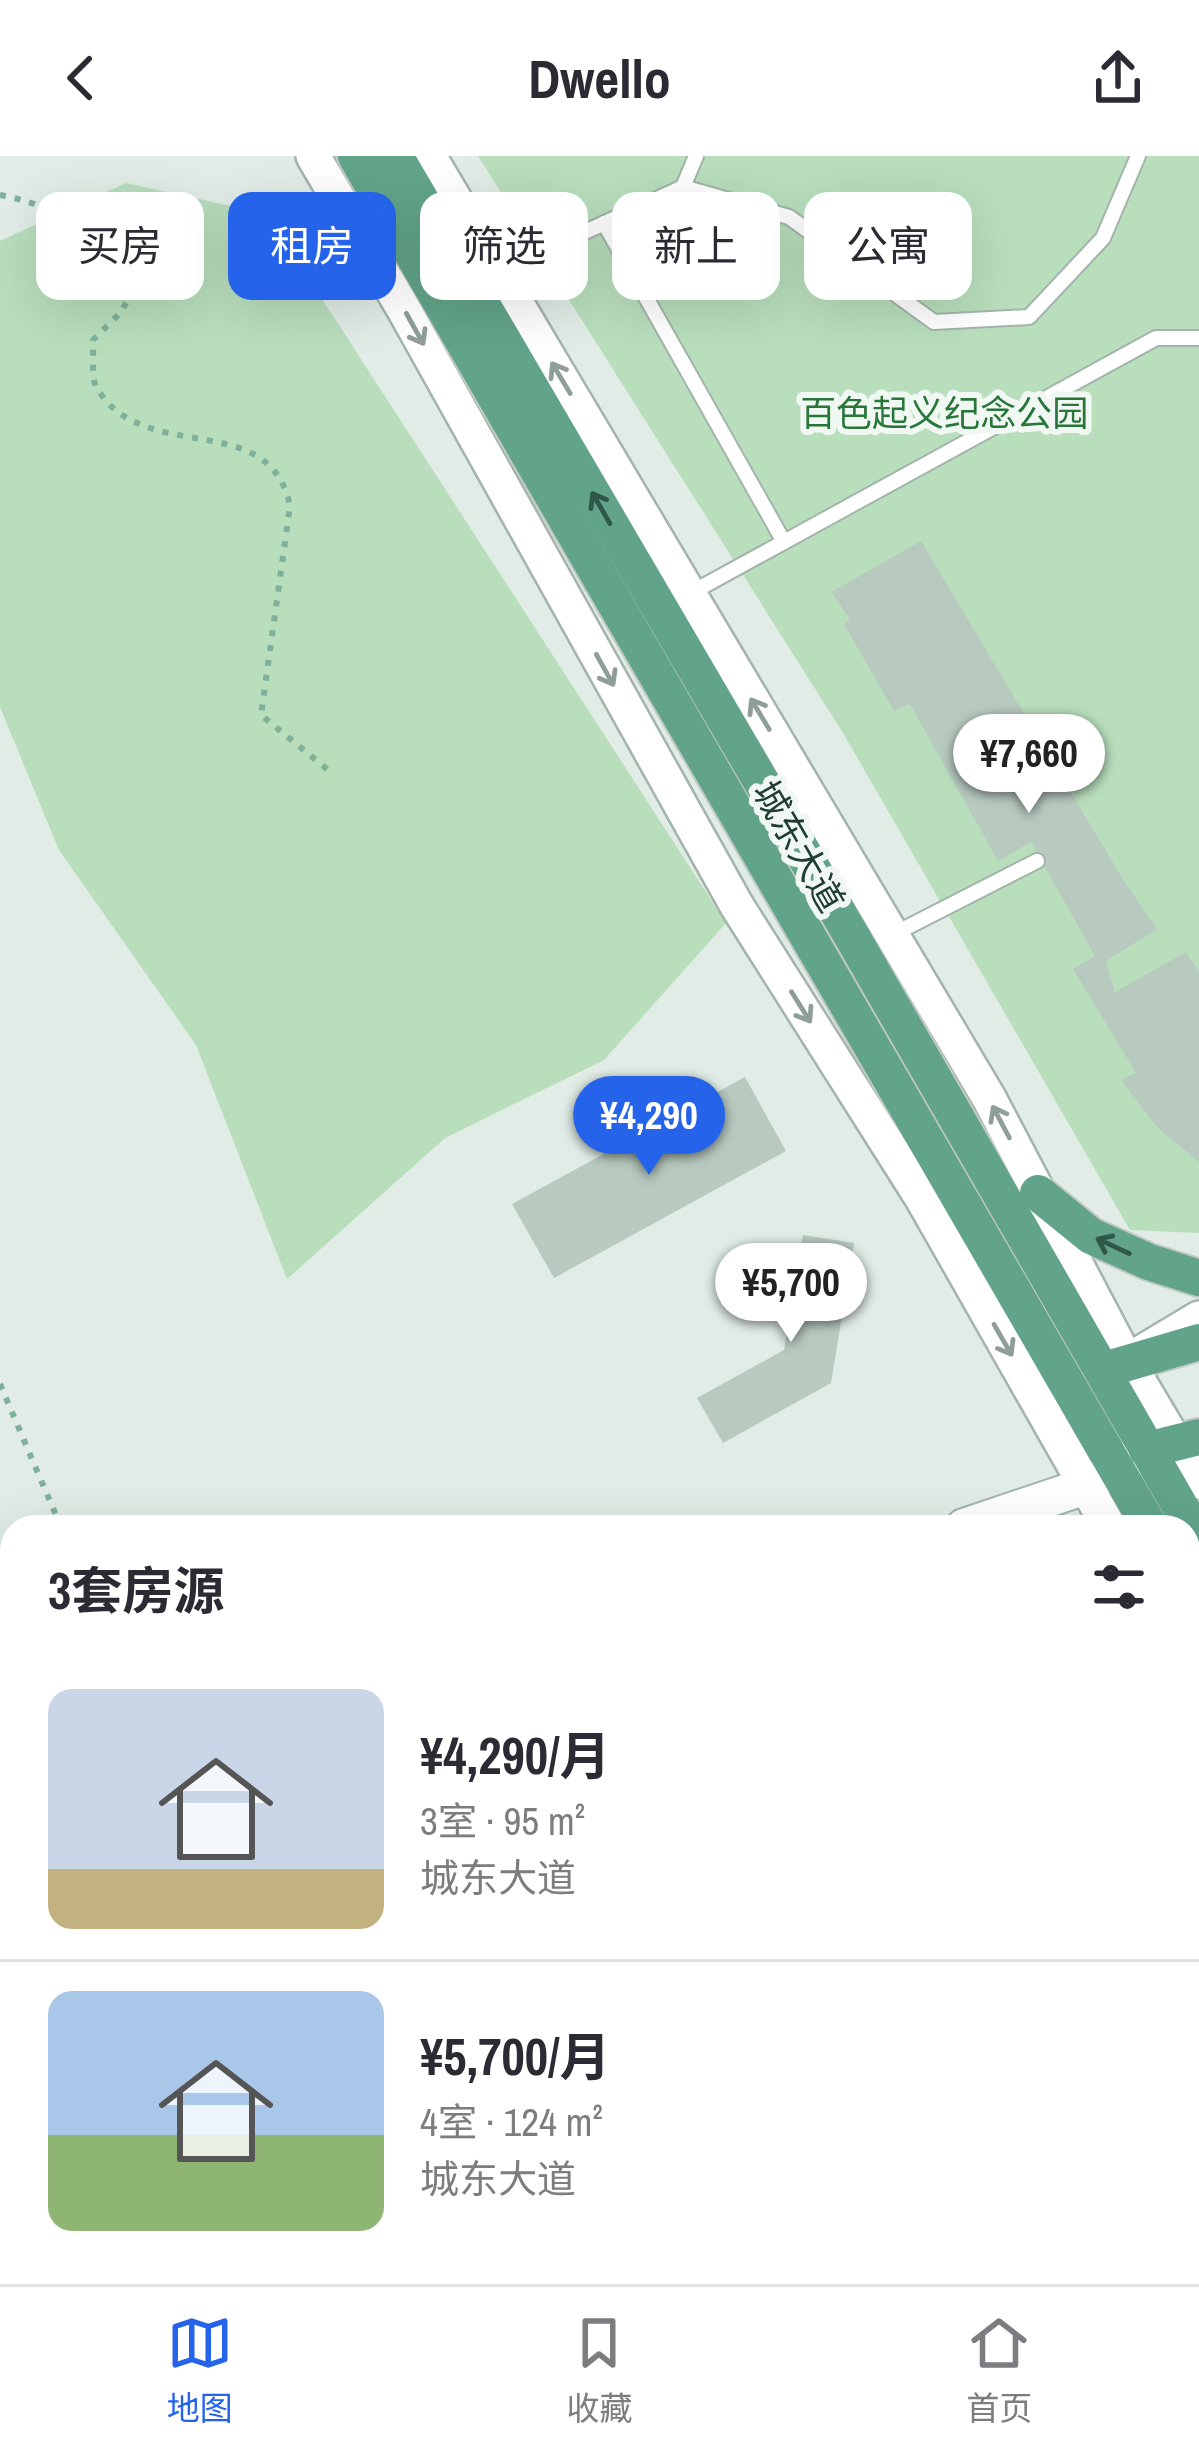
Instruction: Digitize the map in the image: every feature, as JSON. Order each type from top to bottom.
[{"type":"main road","name":"城东大道","points":[[356,156],[1183,1515]]},
{"type":"main road","name":"城东大道","points":[[394,156],[421,192]]},
{"type":"main road","name":"城东大道","points":[[497,300],[1116,1366],[1145,1457],[1149,1515]]},
{"type":"main road","points":[[1038,1193],[1091,1236],[1199,1278]]},
{"type":"main road","points":[[1116,1366],[1199,1342]]},
{"type":"main road","points":[[995,1515],[1145,1457]]},
{"type":"street","points":[[313,156],[404,308],[737,906],[923,1200],[1145,1457],[1199,1482]]},
{"type":"street","points":[[429,156],[445,192]]},
{"type":"street","points":[[498,300],[689,594],[989,1098],[1116,1366],[1199,1318]]},
{"type":"street","points":[[1115,1515],[1145,1457]]},
{"type":"lane","points":[[682,187],[696,156]]},
{"type":"lane","points":[[588,230],[682,187],[789,217],[934,322],[1029,317],[1103,238],[1138,156]]},
{"type":"lane","points":[[604,223],[784,542]]},
{"type":"lane","points":[[689,594],[1156,338],[1199,338]]},
{"type":"lane","points":[[892,935],[1037,862]]},
{"type":"path","points":[[0,195],[34,201],[121,250],[140,278],[121,312],[93,340],[96,389],[118,413],[164,434],[259,454],[286,487],[290,506],[261,715],[333,774]]},
{"type":"path","points":[[0,1384],[56,1515]]},
{"type":"green space","name":"百色起义纪念公园","points":[[478,156],[1199,156],[1199,1233],[1130,1230],[843,733],[569,300],[588,300],[588,192],[501,192]]},
{"type":"green space","points":[[126,183],[167,192],[106,192]]},
{"type":"green space","points":[[204,200],[228,205],[228,300],[323,300],[726,923],[604,1060],[445,1138],[287,1279],[196,1045],[59,850],[0,707],[0,241],[36,224],[36,300],[204,300]]},
{"type":"building","points":[[921,541],[1157,929],[1106,961],[1115,992],[1186,952],[1199,972],[1199,1162],[1158,1128],[1121,1080],[1136,1073],[1073,969],[1095,956],[1031,842],[998,861],[910,704],[894,711],[844,624],[850,619],[831,592]]},
{"type":"building","points":[[745,1077],[786,1151],[554,1278],[512,1204]]},
{"type":"building","points":[[803,1235],[854,1243],[831,1383],[723,1443],[697,1398],[784,1350]]}]
